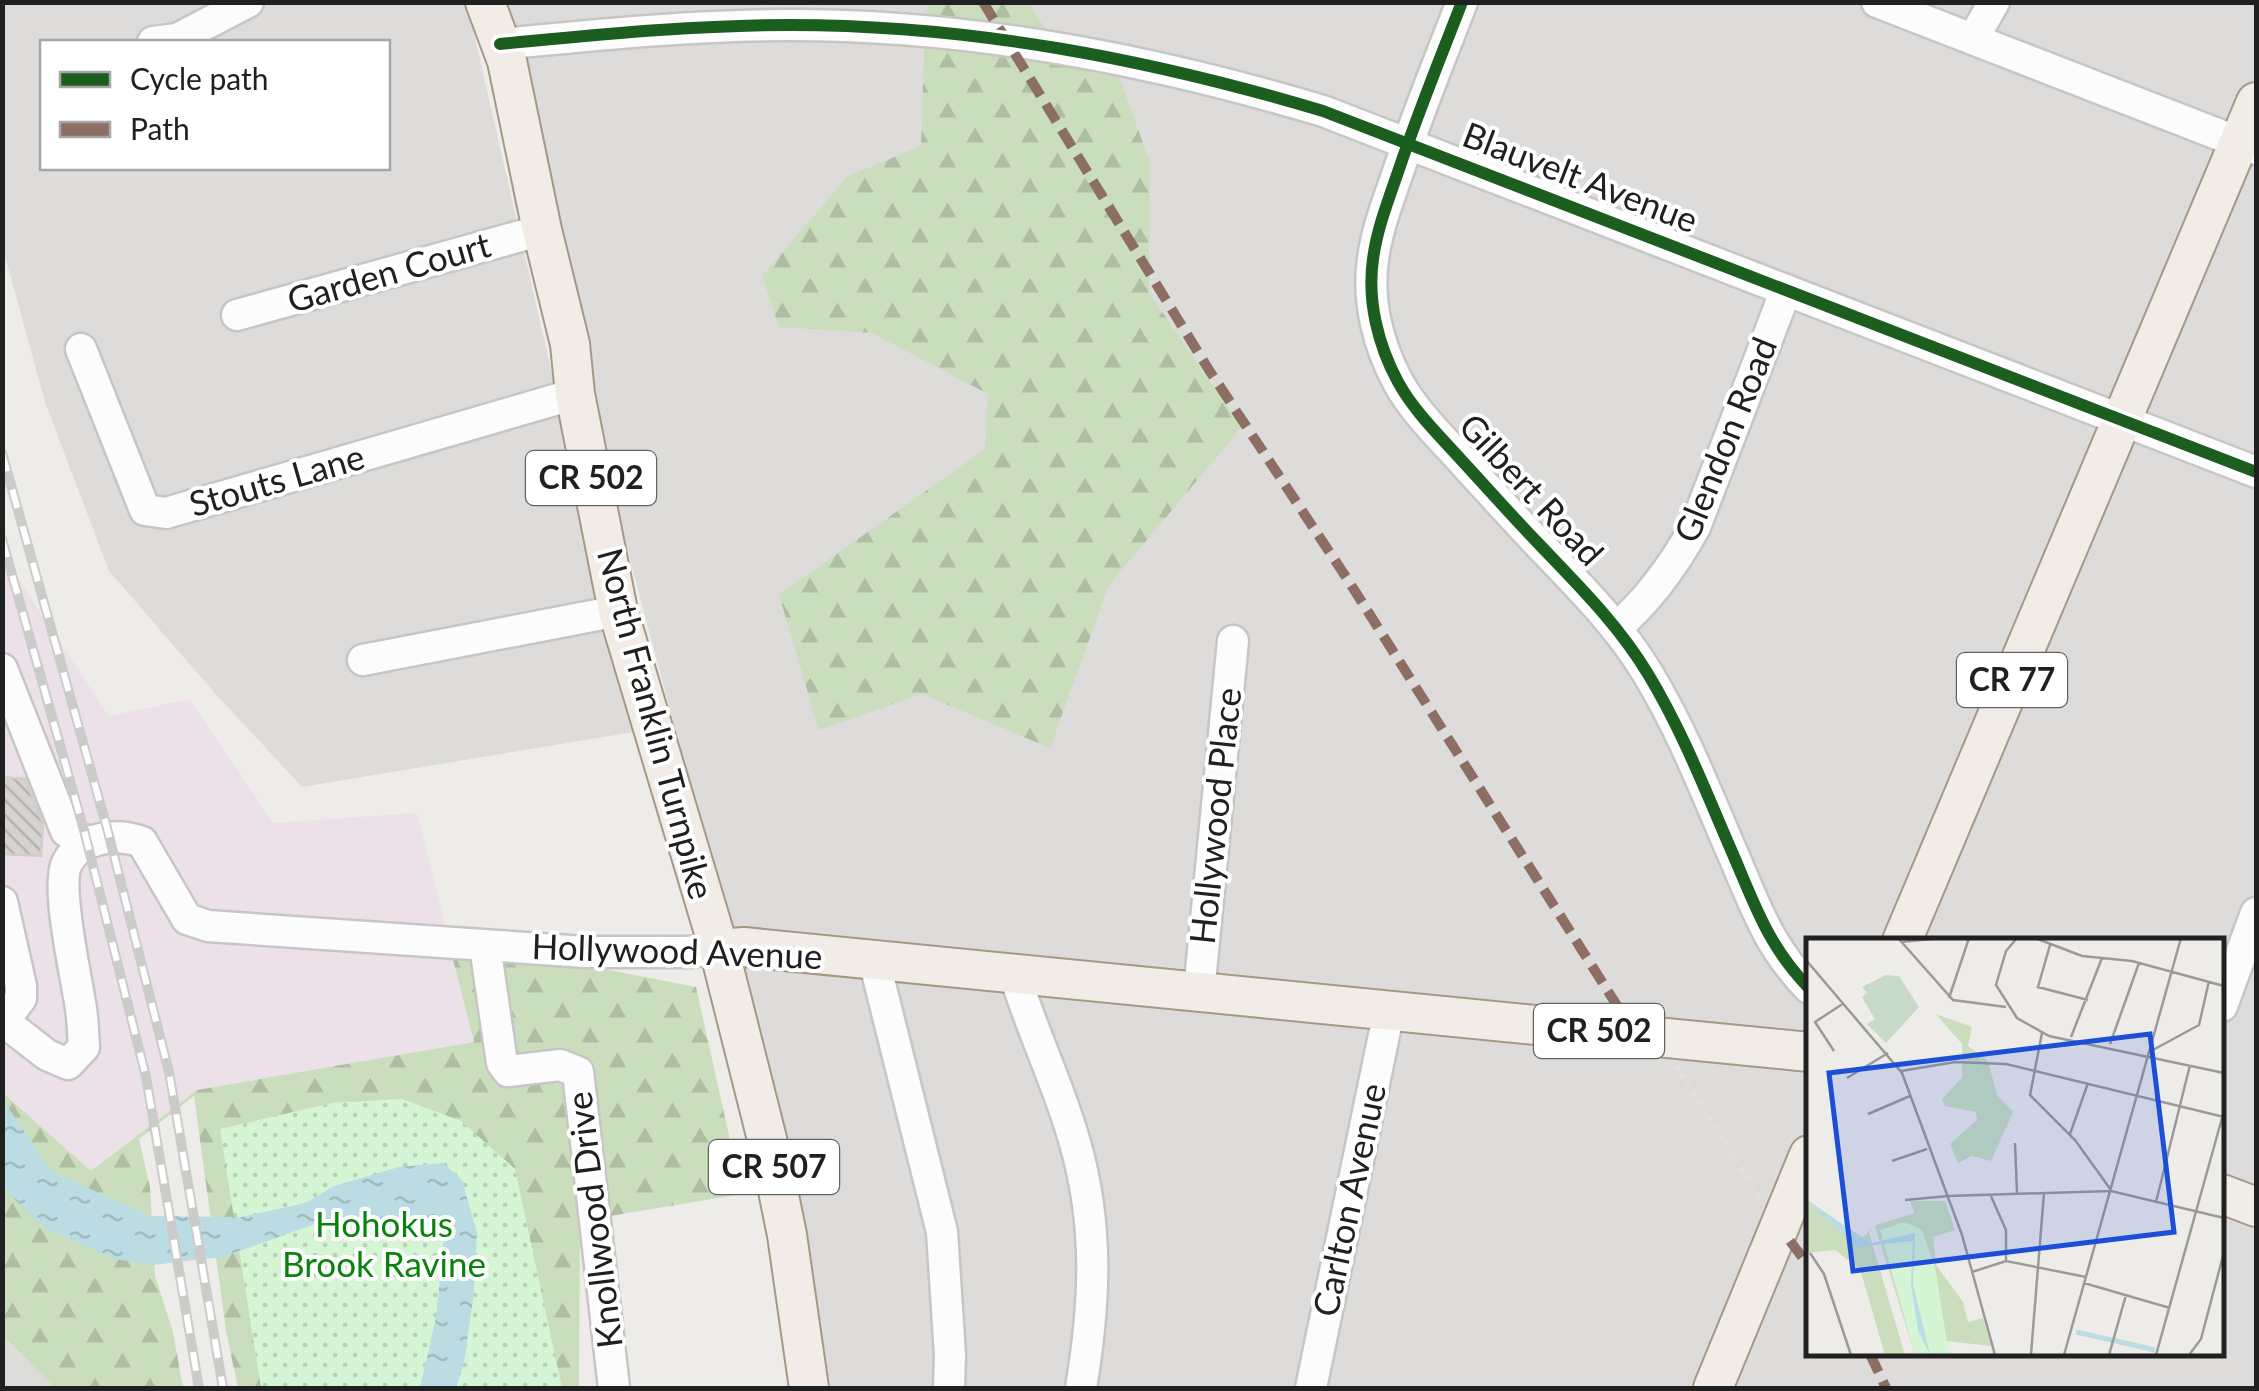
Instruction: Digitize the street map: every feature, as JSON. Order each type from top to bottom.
[{"type":"main road","name":"North Franklin Turnpike","points":[[484,2],[518,105],[542,230],[570,344],[574,394],[618,611],[718,949],[777,1184],[809,1388]]},
{"type":"main road","name":"CR 77","points":[[1903,938],[2122,420],[2252,126]]},
{"type":"main road","name":"Hollywood Avenue","points":[[718,949],[744,947],[1806,1052]]},
{"type":"main road","points":[[1713,1388],[1806,1161]]},
{"type":"main road","points":[[2224,1195],[2256,1207]]},
{"type":"street","points":[[169,40],[248,2]]},
{"type":"street","name":"Gilbert Road","points":[[1462,2],[1377,232],[1372,295],[1376,326],[1386,356],[1418,411],[1576,580],[1647,672],[1673,719],[1767,933],[1787,966],[1806,985]]},
{"type":"street","points":[[1877,2],[1974,40],[2252,126]]},
{"type":"street","points":[[1974,40],[1994,2]]},
{"type":"street","name":"Blauvelt Avenue","points":[[500,44],[701,27],[881,28],[1060,47],[1236,85],[1322,111],[2256,472]]},
{"type":"street","name":"Garden Court","points":[[236,315],[542,230]]},
{"type":"street","name":"Glendon Road","points":[[1616,628],[1656,588],[1695,526],[1786,290]]},
{"type":"street","name":"Stouts Lane","points":[[81,349],[145,510],[166,513],[574,394]]},
{"type":"street","points":[[363,660],[618,611]]},
{"type":"street","name":"Hollywood Place","points":[[1199,992],[1233,641]]},
{"type":"street","points":[[2,669],[66,831],[87,842],[66,864],[64,897],[82,1010],[84,1048],[68,1064],[47,1055],[4,1021],[21,998],[21,986],[2,902]]},
{"type":"street","name":"Hollywood Avenue","points":[[87,842],[126,836],[142,842],[187,919],[208,926],[586,952],[718,949]]},
{"type":"street","points":[[2224,1001],[2256,913]]},
{"type":"street","name":"Knollwood Drive","points":[[486,946],[502,1063],[508,1071],[560,1065],[578,1072],[614,1388]]},
{"type":"street","points":[[874,960],[942,1232],[950,1355],[948,1388]]},
{"type":"street","points":[[1015,975],[1065,1112],[1086,1188],[1093,1290],[1081,1388]]},
{"type":"street","name":"Carlton Avenue","points":[[1311,1388],[1389,1011]]},
{"type":"path","points":[[1669,1055],[1767,1210]]},
{"type":"shaded area","points":[[2,3],[467,3],[634,732],[302,787],[109,571],[45,402],[3,249]]},
{"type":"shaded area","points":[[498,3],[2256,3],[2256,1388],[825,1388],[801,1203],[610,484]]},
{"type":"shaded area","points":[[2,554],[109,716],[190,699],[273,823],[417,813],[474,1042],[197,1090],[91,1172],[3,1092]]},
{"type":"shaded area","points":[[2,1337],[50,1383],[52,1388],[3,1388]]},
{"type":"green space","points":[[929,3],[1029,3],[1048,33],[1111,53],[1150,163],[1149,293],[1242,427],[1109,585],[1050,748],[922,694],[819,730],[779,595],[985,449],[988,394],[872,333],[779,327],[762,276],[848,176],[921,146]]},
{"type":"green space","points":[[452,955],[569,962],[696,987],[742,1194],[580,1221],[579,1388],[238,1388],[226,1331],[194,1096],[139,1139],[150,1187],[155,1276],[173,1332],[183,1388],[52,1388],[3,1337],[2,1092],[91,1171],[197,1090],[474,1042]]},
{"type":"green space","name":"Hohokus Brook Ravine","points":[[402,1099],[461,1121],[515,1169],[562,1388],[261,1388],[220,1129],[332,1103]]},
{"type":"water","points":[[3,1100],[51,1171],[150,1216],[241,1217],[306,1203],[334,1186],[399,1167],[443,1163],[462,1180],[477,1233],[474,1292],[464,1363],[456,1388],[420,1388],[436,1317],[444,1239],[430,1228],[372,1220],[315,1224],[222,1257],[153,1265],[115,1259],[42,1227],[3,1187]]},
{"type":"building","points":[[2,777],[25,779],[43,824],[41,856],[2,854]]},
{"type":"railway","points":[[2,453],[107,828],[169,1072],[223,1388]]},
{"type":"railway","points":[[2,539],[85,834],[146,1077],[199,1388]]},
{"type":"marked path","points":[[983,2],[1209,370],[1346,577],[1623,1015]]},
{"type":"marked path","points":[[1790,1241],[1806,1262]]},
{"type":"marked path","points":[[1871,1356],[1886,1388]]},
{"type":"cycle path","points":[[1462,2],[1377,237],[1372,291],[1385,353],[1398,382],[1421,415],[1596,605],[1636,656],[1683,739],[1764,924],[1806,985]]},
{"type":"cycle path","points":[[500,44],[717,27],[790,25],[926,31],[993,38],[1126,61],[1258,92],[1323,111],[2256,472]]}]
